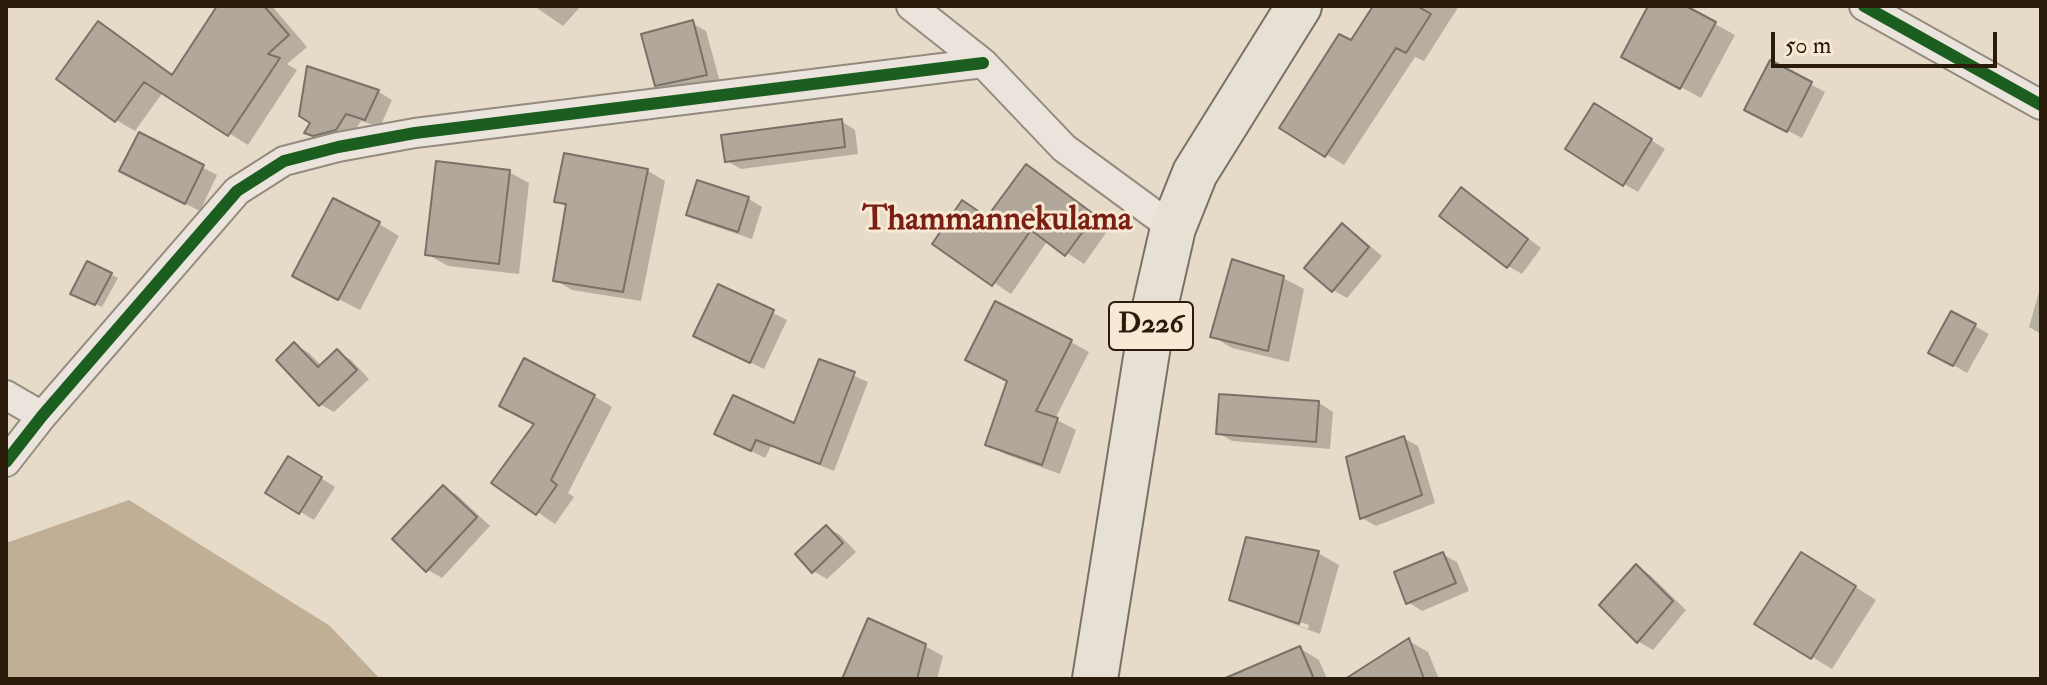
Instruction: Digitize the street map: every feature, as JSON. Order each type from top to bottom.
[{"type":"main road","name":"D226","points":[[1095,679],[1152,320],[1173,228],[1195,173],[1299,6]]},
{"type":"street","points":[[911,6],[983,63],[1064,148],[1173,228]]},
{"type":"street","points":[[1864,6],[2041,105]]},
{"type":"street","points":[[6,462],[42,416],[237,191],[284,161],[338,147],[415,133],[983,63]]},
{"type":"street","points":[[6,395],[42,416]]},
{"type":"shaded area","points":[[129,500],[330,626],[380,679],[6,679],[6,543]]},
{"type":"building","points":[[217,6],[264,6],[289,35],[268,54],[280,58],[228,136],[144,82],[115,122],[56,79],[98,21],[172,75]]},
{"type":"building","points":[[1373,6],[1417,6],[1431,14],[1406,53],[1396,48],[1325,157],[1279,128],[1339,34],[1351,40]]},
{"type":"building","points":[[1648,6],[1686,6],[1716,22],[1680,89],[1621,57]]},
{"type":"building","points":[[693,20],[707,75],[655,86],[641,34]]},
{"type":"building","points":[[1770,60],[1812,82],[1787,132],[1744,110]]},
{"type":"building","points":[[307,66],[379,90],[365,120],[346,114],[336,130],[313,136],[304,133],[310,123],[299,116]]},
{"type":"building","points":[[1594,103],[1652,139],[1623,186],[1565,149]]},
{"type":"building","points":[[842,119],[845,147],[725,162],[721,135]]},
{"type":"building","points":[[139,132],[204,165],[185,204],[119,171]]},
{"type":"building","points":[[564,153],[648,169],[623,292],[553,281],[566,204],[554,202]]},
{"type":"building","points":[[436,161],[510,170],[499,264],[425,255]]},
{"type":"building","points":[[1026,164],[1095,215],[1065,256],[1031,230],[992,286],[932,244],[962,200],[987,217]]},
{"type":"building","points":[[697,180],[749,197],[738,232],[686,215]]},
{"type":"building","points":[[1461,187],[1528,239],[1507,268],[1439,216]]},
{"type":"building","points":[[333,198],[380,222],[338,300],[292,276]]},
{"type":"building","points":[[1342,223],[1369,247],[1332,292],[1304,268]]},
{"type":"building","points":[[1232,259],[1284,276],[1268,351],[1210,337]]},
{"type":"building","points":[[87,261],[112,273],[95,305],[70,294]]},
{"type":"building","points":[[718,284],[774,310],[750,363],[693,336]]},
{"type":"building","points":[[995,301],[1072,340],[1036,411],[1058,418],[1042,465],[985,445],[1007,381],[965,360]]},
{"type":"building","points":[[1951,311],[1976,324],[1953,366],[1928,353]]},
{"type":"building","points":[[294,342],[318,367],[337,349],[357,370],[319,406],[276,360]]},
{"type":"building","points":[[524,358],[595,395],[551,480],[557,485],[536,515],[491,483],[534,424],[499,406]]},
{"type":"building","points":[[819,359],[855,372],[820,464],[756,440],[751,451],[714,434],[733,395],[794,423]]},
{"type":"building","points":[[1219,394],[1319,401],[1316,442],[1216,434]]},
{"type":"building","points":[[1404,436],[1422,495],[1360,519],[1346,457]]},
{"type":"building","points":[[288,456],[322,477],[299,514],[265,493]]},
{"type":"building","points":[[443,485],[477,517],[426,572],[392,539]]},
{"type":"building","points":[[826,525],[843,543],[812,573],[795,554]]},
{"type":"building","points":[[1246,537],[1319,551],[1299,624],[1229,600]]},
{"type":"building","points":[[1443,552],[1456,583],[1406,604],[1394,572]]},
{"type":"building","points":[[1801,552],[1856,586],[1811,659],[1754,624]]},
{"type":"building","points":[[1636,564],[1673,601],[1637,643],[1599,605]]},
{"type":"building","points":[[868,618],[926,644],[917,679],[842,679]]},
{"type":"building","points":[[1409,638],[1424,679],[1345,679]]},
{"type":"building","points":[[1300,646],[1314,679],[1223,679]]},
{"type":"cycle path","points":[[1864,6],[2041,105]]},
{"type":"cycle path","points":[[6,462],[42,416],[237,191],[284,161],[338,147],[415,133],[983,63]]},
{"type":"district","name":"Thammannekulama","points":[[997,222]]}]
